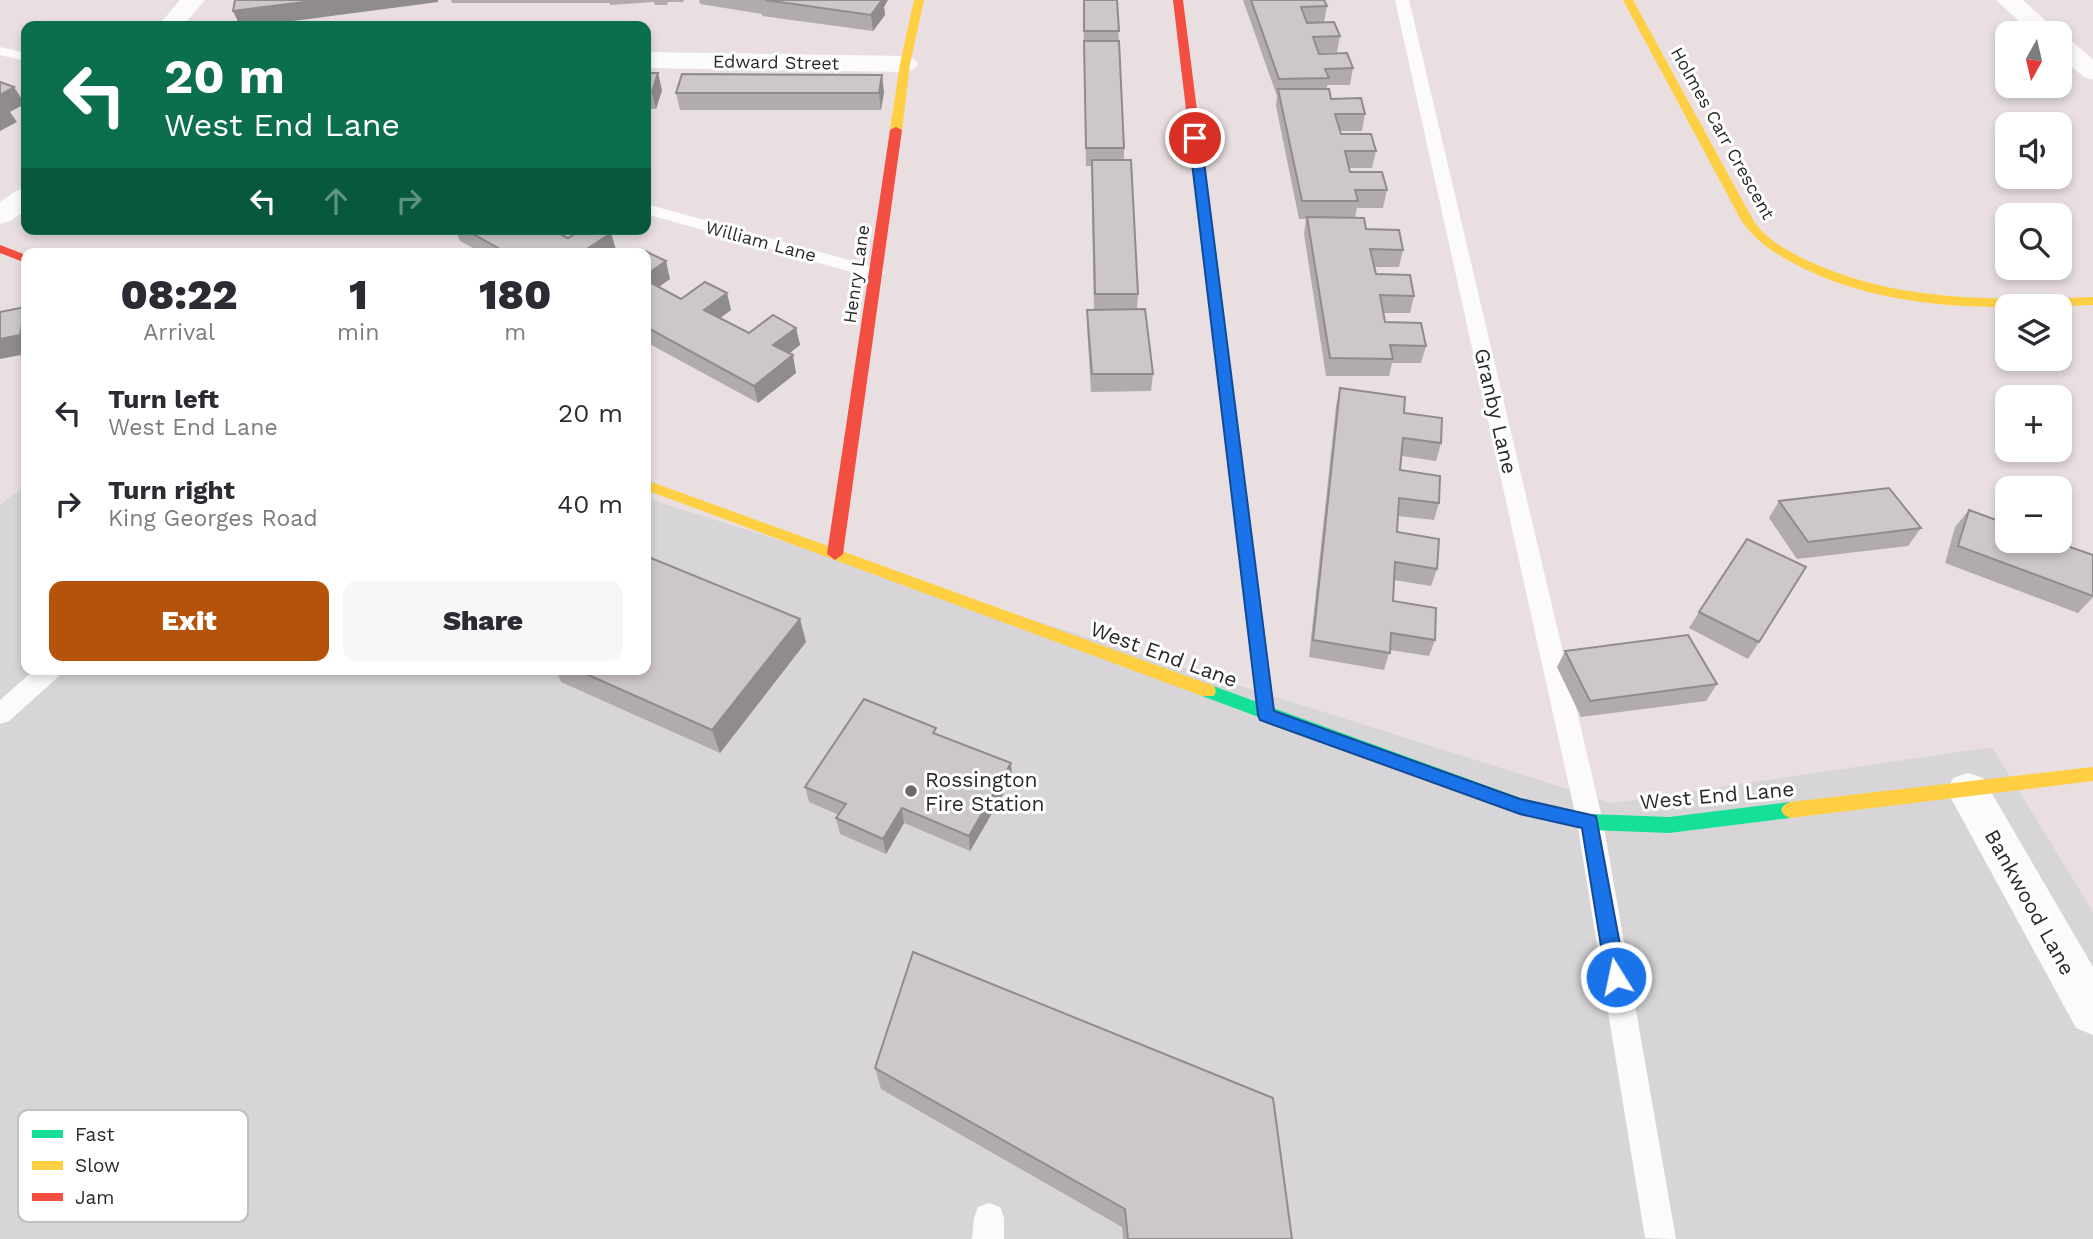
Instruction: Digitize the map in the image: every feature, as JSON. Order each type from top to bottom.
[{"type":"street","points":[[174,21],[193,0]]},
{"type":"street","name":"Henry Lane","points":[[835,554],[905,64],[919,0]]},
{"type":"street","points":[[1178,0],[1266,715]]},
{"type":"street","name":"Holmes Carr Crescent","points":[[1629,0],[1691,124],[1759,237],[1829,277],[1874,290],[1932,300],[2008,304],[2093,301]]},
{"type":"street","points":[[2008,0],[2033,21]]},
{"type":"street","points":[[2072,54],[2093,72]]},
{"type":"street","name":"Edward Street","points":[[651,61],[905,64]]},
{"type":"street","points":[[0,215],[21,200]]},
{"type":"street","points":[[0,249],[21,257]]},
{"type":"street","name":"West End Lane","points":[[651,487],[1266,715],[1520,806],[1590,822],[1670,825],[2093,774]]},
{"type":"street","name":"Bankwood Lane","points":[[1968,791],[2093,1012]]},
{"type":"lane","name":"Granby Lane","points":[[1402,0],[1590,822]]},
{"type":"lane","points":[[0,51],[21,56]]},
{"type":"lane","name":"William Lane","points":[[651,210],[876,273]]},
{"type":"lane","points":[[0,714],[44,675]]},
{"type":"lane","points":[[1590,822],[1661,1238]]},
{"type":"shaded area","points":[[21,489],[21,675],[651,675],[651,500],[1612,803],[1992,747],[2093,912],[2093,1239],[0,1239],[0,505]]},
{"type":"building","points":[[235,0],[320,0],[233,11]]},
{"type":"building","points":[[765,0],[882,0],[871,15]]},
{"type":"building","points":[[1084,0],[1117,0],[1119,31],[1084,31]]},
{"type":"building","points":[[1251,0],[1324,0],[1327,6],[1301,7],[1307,23],[1334,22],[1340,36],[1313,37],[1319,54],[1347,53],[1353,68],[1325,69],[1329,78],[1279,79]]},
{"type":"building","points":[[1084,41],[1119,41],[1124,148],[1086,148]]},
{"type":"building","points":[[651,73],[658,73],[652,92]]},
{"type":"building","points":[[682,74],[882,75],[879,93],[676,93]]},
{"type":"building","points":[[0,82],[14,87],[0,95]]},
{"type":"building","points":[[1278,89],[1329,89],[1331,99],[1361,98],[1365,114],[1335,114],[1341,134],[1371,134],[1376,151],[1345,151],[1350,172],[1382,172],[1387,190],[1355,190],[1358,201],[1302,201]]},
{"type":"building","points":[[1092,160],[1131,160],[1138,294],[1095,294]]},
{"type":"building","points":[[1307,217],[1364,218],[1366,229],[1399,230],[1403,250],[1370,249],[1376,274],[1410,275],[1414,296],[1380,295],[1385,322],[1421,323],[1426,346],[1390,345],[1393,359],[1330,358]]},
{"type":"building","points":[[475,235],[562,235],[568,238],[573,235],[608,235],[588,248],[498,248]]},
{"type":"building","points":[[651,254],[666,261],[651,272]]},
{"type":"building","points":[[705,282],[727,293],[704,310],[749,333],[773,315],[796,328],[773,345],[793,355],[754,386],[651,330],[651,283],[681,299]]},
{"type":"building","points":[[21,308],[20,335],[0,339],[0,312]]},
{"type":"building","points":[[1145,309],[1153,374],[1092,374],[1087,310]]},
{"type":"building","points":[[1340,388],[1405,397],[1404,413],[1442,418],[1441,443],[1403,438],[1400,470],[1440,476],[1439,503],[1399,498],[1397,532],[1439,539],[1437,569],[1395,562],[1393,601],[1436,608],[1435,640],[1391,633],[1390,653],[1313,640]]},
{"type":"building","points":[[1889,488],[1921,528],[1808,542],[1779,501]]},
{"type":"building","points":[[1969,510],[1995,520],[1995,553],[2072,553],[2072,548],[2093,555],[2093,596],[1958,546]]},
{"type":"building","points":[[1747,539],[1806,567],[1759,642],[1699,612]]},
{"type":"building","points":[[651,558],[800,619],[712,730],[588,675],[651,675]]},
{"type":"building","points":[[1688,635],[1717,684],[1590,701],[1565,651]]},
{"type":"building","name":"Rossington Fire Station","points":[[864,699],[936,728],[933,733],[1011,763],[969,836],[902,808],[883,839],[836,818],[846,804],[805,787]]},
{"type":"building","points":[[913,952],[1273,1098],[1292,1239],[1128,1239],[1125,1209],[875,1068]]},
{"type":"traffic: fast","points":[[1208,691],[1520,806],[1590,822],[1669,825],[1790,810]]},
{"type":"traffic: slow","points":[[896,130],[905,64],[919,0]]},
{"type":"traffic: slow","points":[[1628,0],[1747,220],[1757,233],[1775,248],[1831,276],[1904,296],[1978,303],[2093,301]]},
{"type":"traffic: slow","points":[[651,487],[1208,691]]},
{"type":"traffic: slow","points":[[1238,488],[1266,715]]},
{"type":"traffic: slow","points":[[1790,810],[2093,774]]},
{"type":"traffic: jam","points":[[1178,0],[1238,488]]},
{"type":"traffic: jam","points":[[835,554],[896,130]]},
{"type":"traffic: jam","points":[[0,249],[21,257]]},
{"type":"place","name":"Rossington Fire Station","points":[[911,791]]},
{"type":"route","points":[[1195,138],[1266,715],[1520,806],[1590,822],[1616,977]]}]
